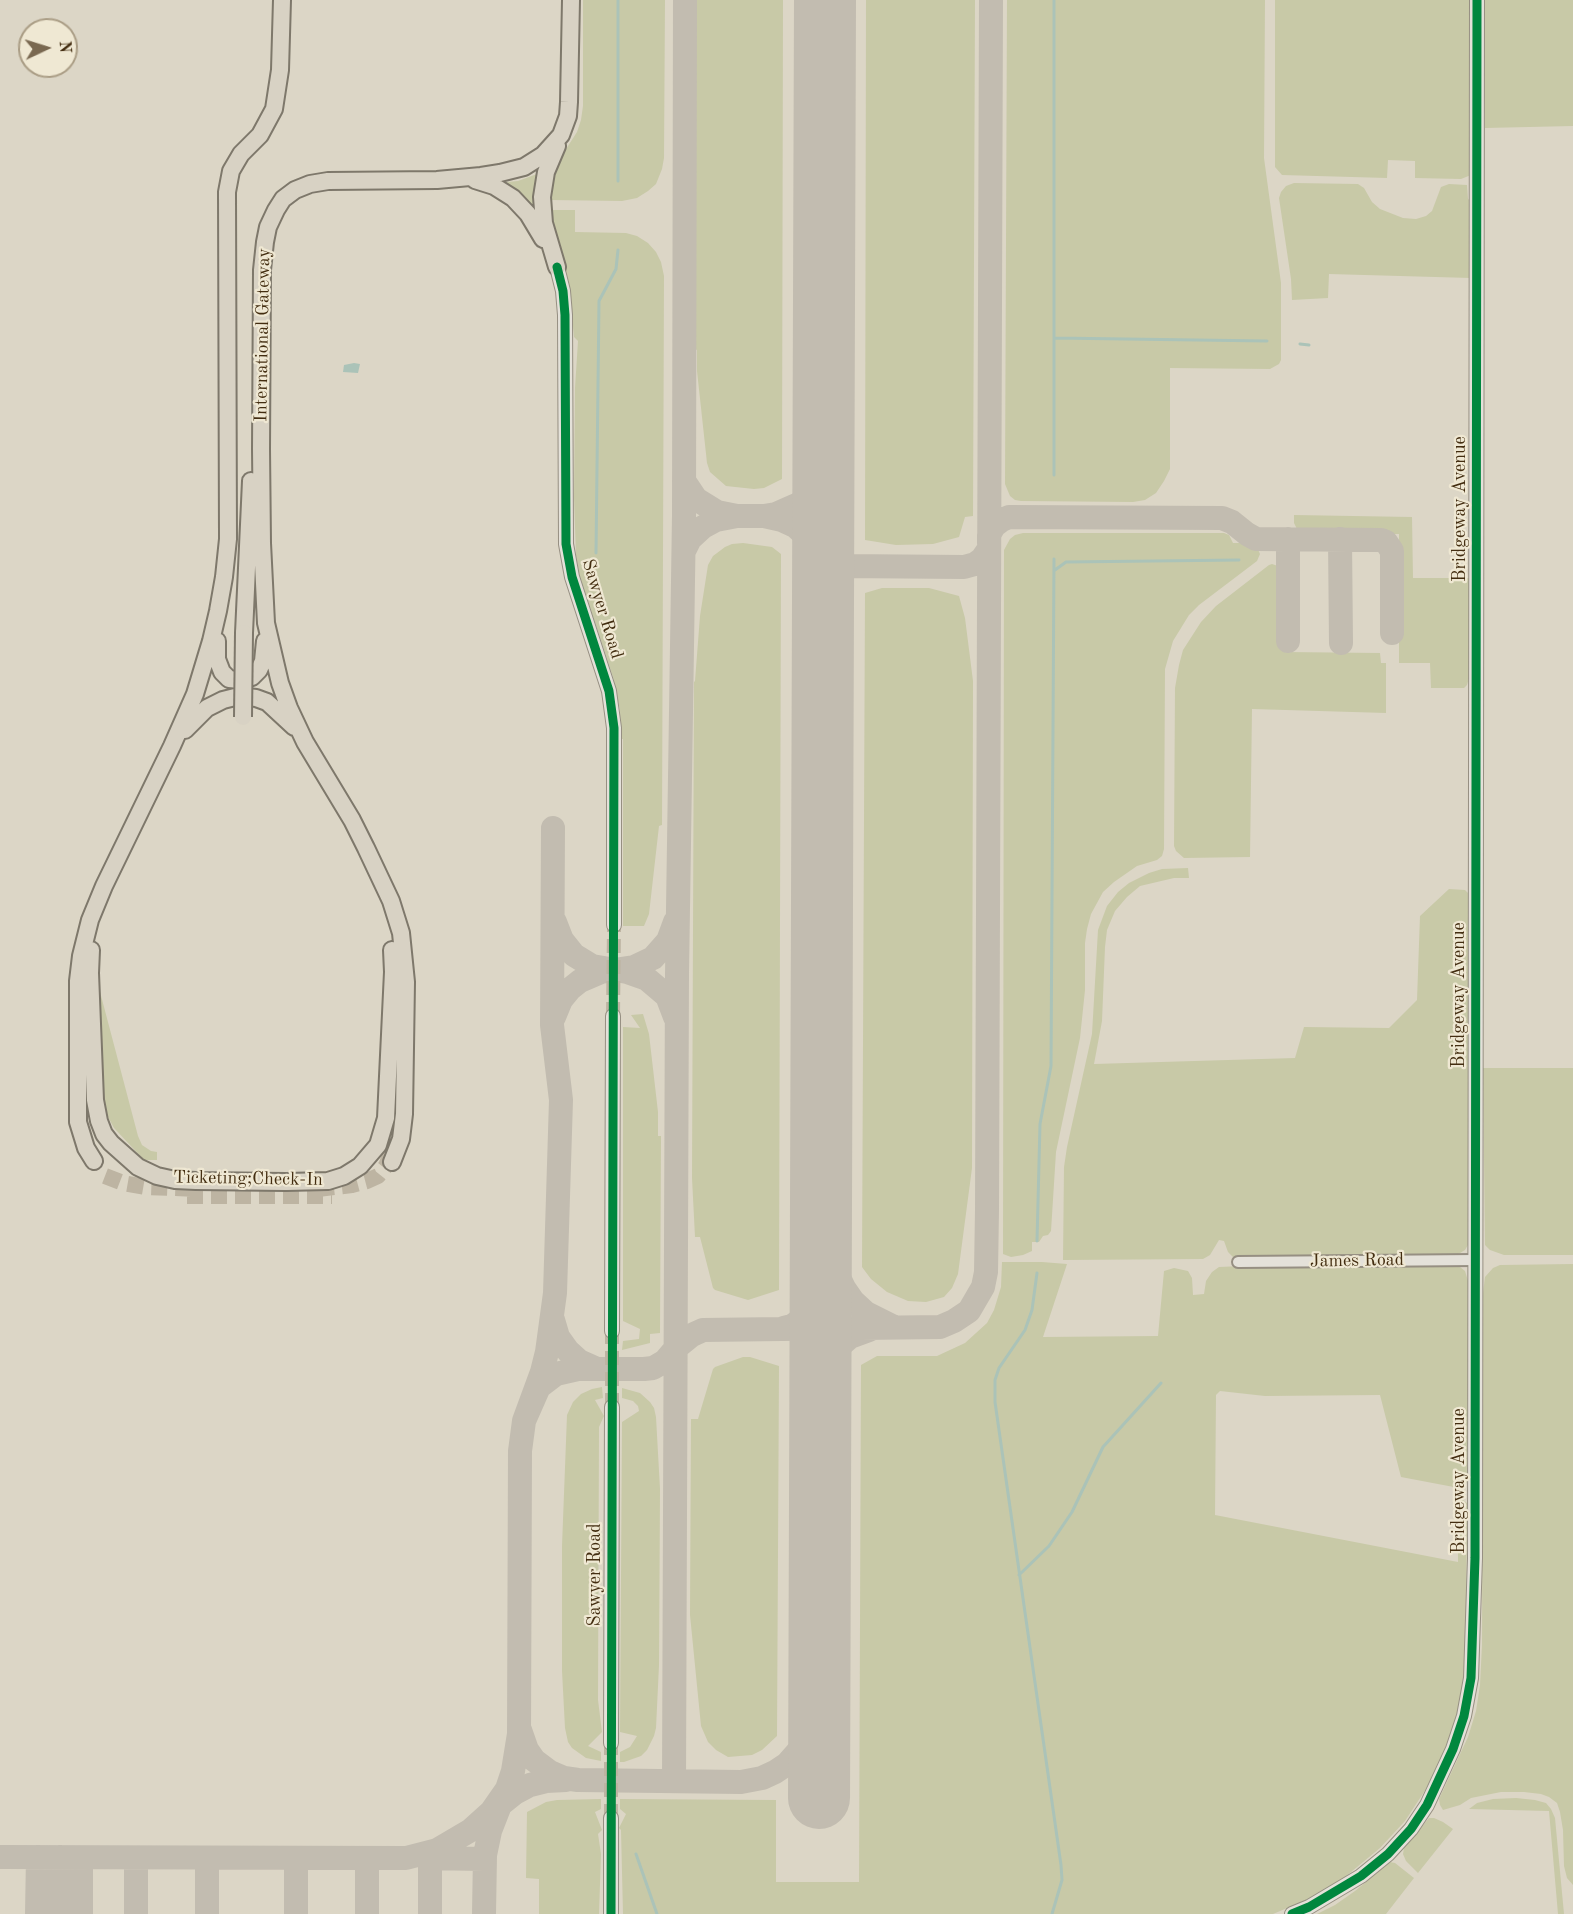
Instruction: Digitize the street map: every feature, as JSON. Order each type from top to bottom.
[{"type":"main road","name":"International Gateway","points":[[104,886],[186,716],[203,670],[218,611],[224,577],[228,527],[228,192],[231,171],[241,154],[260,135],[274,109],[280,70],[282,0]]},
{"type":"main road","name":"International Gateway","points":[[366,848],[352,820],[305,742],[284,695],[266,623],[262,543],[262,388],[264,248],[268,227],[283,199],[303,187],[328,181],[466,178],[524,167],[543,154],[561,135],[569,109],[571,0]]},
{"type":"main road","points":[[557,267],[544,224],[542,196],[546,172],[561,135]]},
{"type":"main road","points":[[466,178],[494,186],[513,198],[538,228],[557,267]]},
{"type":"main road","points":[[243,717],[244,633],[252,475],[262,388]]},
{"type":"main road","points":[[224,577],[216,646],[218,664],[225,676],[235,680],[244,680],[252,677],[259,670],[264,654],[266,623]]},
{"type":"main road","points":[[172,746],[202,712],[222,700],[239,696],[256,698],[271,705],[292,725],[305,742]]},
{"type":"main road","points":[[366,848],[396,916],[401,933],[406,982],[404,1114],[401,1139],[392,1162]]},
{"type":"main road","name":"Ticketing;Check-In","points":[[104,886],[94,922],[90,958],[95,1100],[99,1121],[104,1134],[111,1143],[130,1161],[147,1172],[175,1180],[312,1182],[337,1179],[349,1174],[365,1162],[378,1145],[386,1118],[393,972],[392,942],[385,903],[366,848]]},
{"type":"main road","points":[[94,1161],[83,1142],[78,1122],[78,981],[86,931],[104,886]]},
{"type":"street","name":"Bridgeway Avenue","points":[[1292,1914],[1309,1907],[1361,1876],[1388,1854],[1411,1829],[1427,1805],[1453,1749],[1464,1716],[1471,1678],[1476,1558],[1478,0]]},
{"type":"street","name":"Sawyer Road","points":[[557,267],[563,291],[566,323],[566,544],[572,577],[603,669],[612,710],[615,747],[614,925]]},
{"type":"street","points":[[612,1331],[613,1016]]},
{"type":"street","name":"James Road","points":[[1238,1262],[1476,1260]]},
{"type":"street","name":"Sawyer Road","points":[[611,1743],[612,1407]]},
{"type":"street","points":[[611,1818],[611,1914]]},
{"type":"green space","points":[[583,0],[665,0],[664,158],[656,184],[637,198],[622,201],[551,200],[548,198],[549,187],[559,160],[577,132],[581,120]]},
{"type":"green space","points":[[696,0],[783,0],[782,479],[764,488],[726,486],[710,472],[707,463],[697,371],[697,350],[695,349]]},
{"type":"green space","points":[[866,0],[975,0],[973,516],[965,517],[959,537],[933,544],[896,545],[865,540]]},
{"type":"green space","points":[[1007,0],[1265,0],[1264,158],[1281,283],[1281,360],[1279,364],[1270,369],[1170,368],[1170,469],[1156,493],[1145,500],[1133,502],[1021,501],[1010,496],[1005,484]]},
{"type":"green space","points":[[1275,0],[1471,0],[1471,175],[1461,179],[1415,178],[1415,161],[1388,160],[1387,178],[1282,175],[1275,167]]},
{"type":"green space","points":[[1485,0],[1573,0],[1573,126],[1485,128]]},
{"type":"green space","points":[[537,174],[538,217],[497,183],[518,181]]},
{"type":"green space","points":[[1294,183],[1358,184],[1364,188],[1372,202],[1380,209],[1403,218],[1416,219],[1432,211],[1441,187],[1449,184],[1467,185],[1468,199],[1471,201],[1471,278],[1329,274],[1328,298],[1292,300],[1279,198],[1286,186]]},
{"type":"green space","points":[[552,210],[575,210],[575,232],[626,233],[637,236],[656,252],[664,276],[662,825],[659,826],[649,914],[644,926],[623,926],[623,739],[621,739],[620,710],[613,677],[580,577],[576,556],[575,388],[578,341],[574,337],[569,283],[549,214]]},
{"type":"green space","points":[[1294,515],[1412,517],[1413,578],[1471,578],[1471,672],[1464,688],[1431,688],[1430,663],[1399,663],[1399,534],[1303,534],[1294,523]]},
{"type":"green space","points":[[1023,533],[1224,533],[1229,535],[1233,543],[1256,545],[1260,554],[1257,561],[1189,615],[1173,641],[1165,669],[1164,849],[1162,856],[1157,860],[1137,866],[1114,882],[1103,892],[1091,914],[1085,943],[1085,990],[1080,1038],[1056,1152],[1051,1231],[1039,1242],[1032,1242],[1032,1251],[1011,1257],[1003,1254],[1004,550],[1010,539]]},
{"type":"green space","points":[[743,543],[772,547],[781,554],[779,1290],[748,1300],[713,1288],[700,1237],[695,1237],[692,1178],[694,682],[700,616],[708,565],[713,556],[725,547]]},
{"type":"green space","points":[[1272,564],[1281,567],[1284,573],[1284,652],[1380,653],[1381,663],[1386,663],[1386,713],[1252,709],[1250,857],[1184,858],[1174,846],[1175,688],[1183,650],[1201,622],[1216,606]]},
{"type":"green space","points":[[882,588],[929,588],[959,596],[965,618],[973,681],[972,1168],[958,1274],[952,1288],[944,1297],[926,1302],[908,1301],[887,1292],[871,1279],[862,1267],[865,593]]},
{"type":"green space","points":[[1188,868],[1189,878],[1174,878],[1140,886],[1115,911],[1107,930],[1102,1021],[1094,1064],[1295,1058],[1304,1027],[1389,1028],[1417,1000],[1420,916],[1449,889],[1465,890],[1469,894],[1468,1245],[1465,1250],[1455,1256],[1234,1258],[1228,1252],[1224,1241],[1219,1240],[1210,1255],[1203,1259],[1063,1260],[1064,1167],[1092,1034],[1098,930],[1107,906],[1129,883],[1162,869]]},
{"type":"green space","points":[[99,988],[138,1136],[142,1145],[157,1152],[157,1160],[144,1160],[114,1128],[107,1115],[103,1096]]},
{"type":"green space","points":[[643,1014],[649,1034],[658,1112],[658,1136],[661,1136],[660,1333],[650,1334],[650,1343],[622,1350],[623,1341],[639,1339],[640,1329],[623,1321],[623,1027],[640,1028],[631,1015]]},
{"type":"green space","points":[[1483,1068],[1573,1068],[1573,1255],[1504,1255],[1490,1250],[1485,1245]]},
{"type":"green space","points":[[1002,1262],[1067,1264],[1043,1337],[1158,1336],[1164,1271],[1174,1268],[1188,1271],[1192,1278],[1193,1295],[1204,1294],[1206,1281],[1219,1267],[1453,1265],[1465,1271],[1469,1284],[1467,1482],[1459,1488],[1401,1477],[1380,1395],[1265,1396],[1220,1391],[1216,1395],[1215,1515],[1458,1562],[1458,1496],[1467,1503],[1466,1653],[1463,1686],[1445,1751],[1426,1789],[1405,1821],[1380,1848],[1345,1877],[1311,1898],[1273,1914],[623,1914],[621,1830],[619,1828],[626,1814],[620,1809],[620,1799],[776,1800],[776,1882],[859,1882],[861,1365],[877,1356],[937,1356],[965,1343],[987,1323],[994,1310],[1001,1287]]},
{"type":"green space","points":[[1573,1264],[1573,1885],[1567,1878],[1564,1866],[1560,1812],[1557,1803],[1549,1797],[1524,1792],[1501,1792],[1471,1798],[1460,1805],[1443,1810],[1439,1799],[1468,1737],[1476,1711],[1480,1685],[1483,1293],[1485,1277],[1493,1268],[1500,1265]]},
{"type":"green space","points":[[743,1357],[779,1366],[777,1736],[762,1750],[752,1755],[728,1757],[708,1742],[701,1726],[690,1615],[691,1419],[698,1419],[713,1369]]},
{"type":"green space","points":[[602,1387],[603,1398],[595,1400],[604,1416],[599,1427],[598,1700],[602,1732],[588,1746],[601,1752],[601,1761],[586,1758],[572,1748],[565,1728],[562,1671],[562,1546],[567,1415],[573,1402],[581,1394]]},
{"type":"green space","points":[[622,1388],[640,1393],[654,1408],[660,1489],[659,1665],[656,1728],[647,1750],[641,1756],[620,1762],[620,1752],[630,1747],[637,1736],[620,1732],[622,1422],[639,1411],[633,1401],[622,1398]]},
{"type":"green space","points":[[1516,1798],[1546,1803],[1555,1818],[1564,1914],[1558,1914],[1549,1811],[1469,1809],[1477,1803],[1493,1799]]},
{"type":"green space","points":[[601,1799],[601,1809],[595,1812],[602,1830],[598,1834],[601,1854],[599,1914],[539,1914],[539,1879],[526,1878],[527,1812],[546,1802],[557,1800]]},
{"type":"green space","points":[[1429,1818],[1443,1822],[1453,1829],[1418,1873],[1406,1861],[1403,1854],[1404,1848]]},
{"type":"green space","points":[[1390,1862],[1395,1863],[1414,1878],[1386,1914],[1317,1914],[1355,1891]]},
{"type":"shaded area","points":[[360,364],[358,373],[343,372],[344,365]]},
{"type":"waterway","points":[[618,0],[618,181]]},
{"type":"waterway","points":[[1054,0],[1054,475]]},
{"type":"waterway","points":[[596,553],[599,301],[616,269],[618,250]]},
{"type":"waterway","points":[[1055,338],[1267,341]]},
{"type":"waterway","points":[[1300,344],[1309,345]]},
{"type":"waterway","points":[[1037,1241],[1040,1124],[1051,1066],[1054,559]]},
{"type":"waterway","points":[[1055,570],[1066,562],[1239,560]]},
{"type":"waterway","points":[[1037,1273],[1032,1310],[1025,1330],[999,1368],[995,1380],[995,1402],[1061,1865],[1062,1880],[1052,1914]]},
{"type":"waterway","points":[[1019,1575],[1049,1546],[1072,1512],[1103,1447],[1161,1383]]},
{"type":"waterway","points":[[636,1854],[657,1914]]},
{"type":"taxiway","points":[[674,1781],[677,974],[684,515],[685,0]]},
{"type":"taxiway","points":[[524,1421],[539,1387],[556,1374],[578,1369],[653,1368],[665,1361],[692,1335],[703,1330],[940,1327],[969,1311],[983,1287],[986,1272],[987,1210],[991,0]]},
{"type":"taxiway","points":[[684,481],[696,499],[717,512],[737,516],[776,514],[801,503],[810,492],[817,481],[823,451]]},
{"type":"taxiway","points":[[684,551],[690,539],[703,527],[716,520],[737,516]]},
{"type":"taxiway","points":[[764,516],[795,526],[833,561],[842,566],[964,567],[982,559],[989,549]]},
{"type":"taxiway","points":[[989,543],[989,535],[994,526],[1009,517],[1222,518],[1232,522],[1256,539],[1381,540],[1386,542],[1392,551],[1392,633]]},
{"type":"taxiway","points":[[1288,539],[1288,641]]},
{"type":"taxiway","points":[[1340,539],[1341,643]]},
{"type":"taxiway","points":[[823,595],[825,582],[831,573],[842,567],[853,566]]},
{"type":"taxiway","points":[[0,1857],[406,1858],[437,1850],[471,1830],[491,1812],[507,1789],[513,1771],[519,1734],[520,1451],[524,1421],[547,1352],[555,1293],[561,1100],[552,1025],[553,828]]},
{"type":"taxiway","points":[[555,922],[562,940],[574,955],[592,966],[627,972],[647,979],[667,996],[675,1017]]},
{"type":"taxiway","points":[[554,1017],[561,1000],[580,981],[601,972],[634,967],[653,958],[668,941],[675,922]]},
{"type":"taxiway","points":[[821,1216],[829,1257],[844,1288],[853,1301],[866,1313],[892,1326]]},
{"type":"taxiway","points":[[784,1328],[792,1326],[808,1315],[817,1302],[820,1285]]},
{"type":"taxiway","points":[[553,1320],[558,1337],[568,1351],[579,1361],[597,1369]]},
{"type":"taxiway","points":[[820,1385],[825,1365],[834,1351],[850,1337],[869,1330]]},
{"type":"taxiway","points":[[520,1730],[527,1750],[534,1760],[550,1772],[564,1778],[741,1782],[762,1778],[787,1764],[802,1747],[819,1702]]},
{"type":"taxiway","points":[[500,1805],[530,1785],[566,1780]]},
{"type":"taxiway","points":[[484,1914],[485,1855],[490,1831],[499,1808]]},
{"type":"taxiway","points":[[37,1914],[38,1857]]},
{"type":"taxiway","points":[[59,1914],[60,1857]]},
{"type":"taxiway","points":[[81,1858],[81,1914]]},
{"type":"taxiway","points":[[136,1858],[136,1914]]},
{"type":"taxiway","points":[[207,1858],[207,1914]]},
{"type":"taxiway","points":[[296,1858],[296,1914]]},
{"type":"taxiway","points":[[367,1858],[367,1914]]},
{"type":"taxiway","points":[[426,1858],[484,1859]]},
{"type":"taxiway","points":[[430,1858],[430,1914]]},
{"type":"runway","points":[[819,1798],[825,0]]},
{"type":"tunnel","points":[[613,1016],[614,925]]},
{"type":"tunnel","points":[[318,1189],[352,1185],[378,1176],[386,1166],[394,1145]]},
{"type":"tunnel","points":[[105,1176],[123,1183],[146,1187],[199,1189]]},
{"type":"tunnel","points":[[187,1196],[332,1196]]},
{"type":"tunnel","points":[[612,1331],[612,1407]]},
{"type":"tunnel","points":[[611,1743],[611,1818]]},
{"type":"cycle path","points":[[1292,1914],[1309,1907],[1361,1876],[1388,1854],[1411,1829],[1427,1805],[1453,1749],[1464,1716],[1471,1678],[1475,1558],[1477,0]]},
{"type":"cycle path","points":[[557,267],[563,291],[565,315],[566,544],[572,577],[609,691],[614,728],[611,1914]]}]
